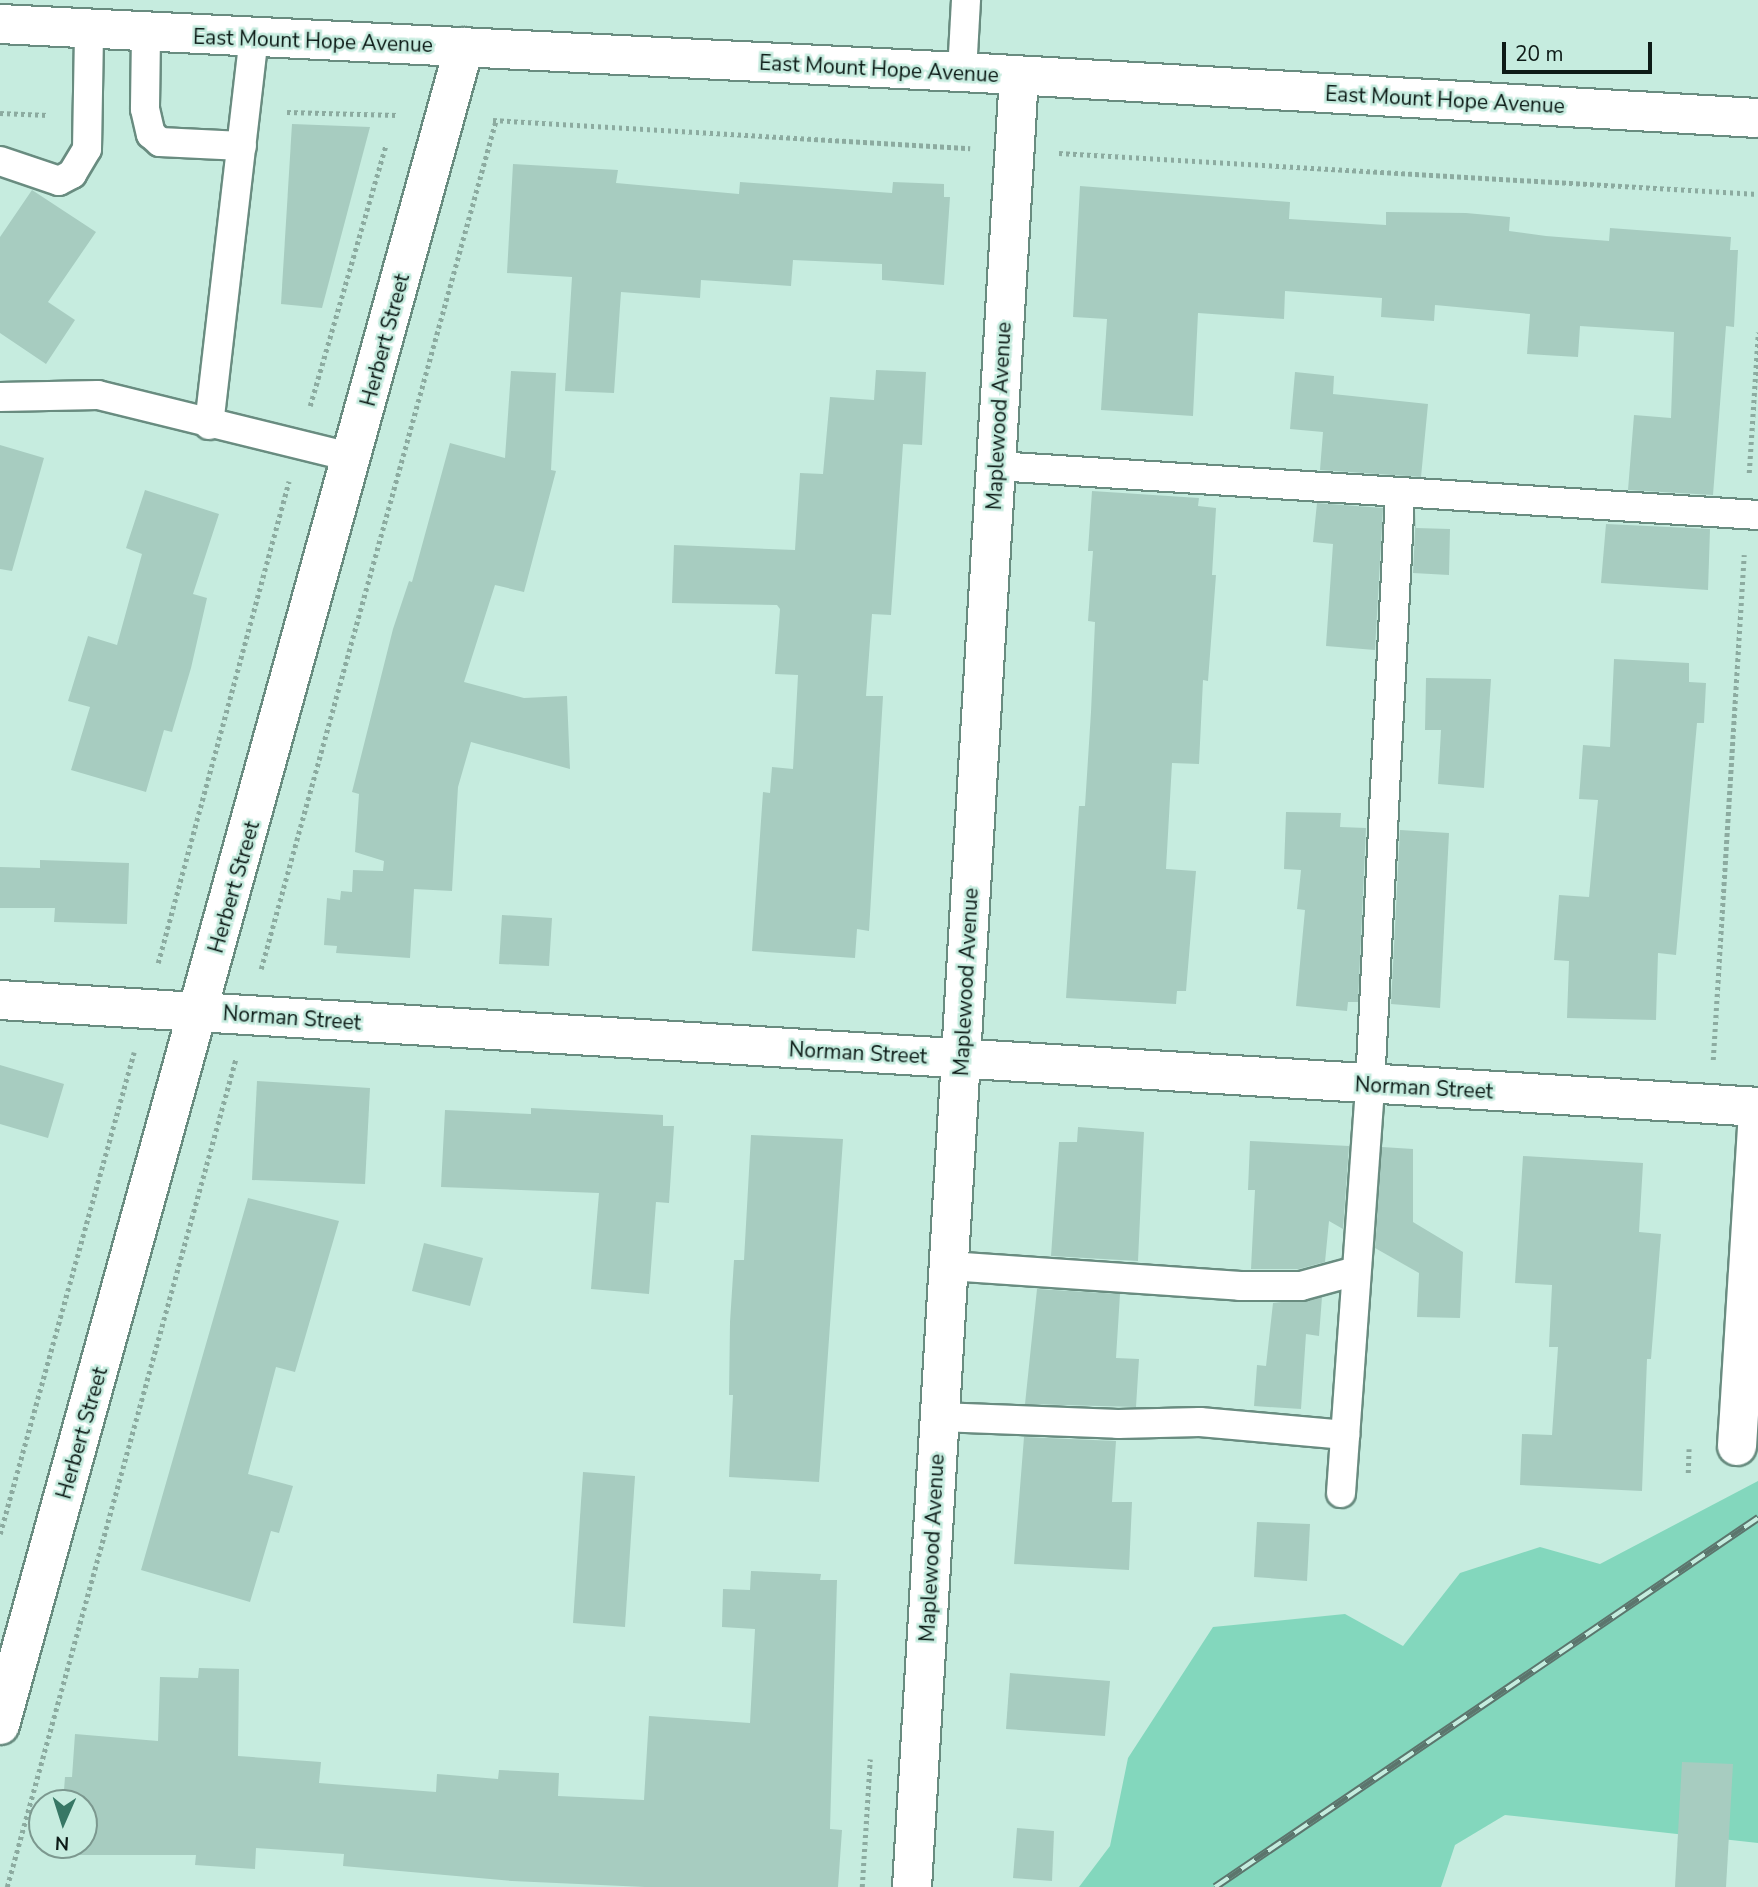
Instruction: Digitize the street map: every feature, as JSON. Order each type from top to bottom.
[{"type":"street","name":"East Mount Hope Avenue","points":[[0,24],[146,35],[254,37],[962,72],[1758,118]]},
{"type":"street","name":"Herbert Street","points":[[0,1725],[354,458],[464,47]]},
{"type":"street","name":"Maplewood Avenue","points":[[912,1887],[1019,76]]},
{"type":"street","name":"Norman Street","points":[[0,1000],[1758,1107]]},
{"type":"street","points":[[1737,1446],[1758,1113]]},
{"type":"lane","points":[[962,72],[966,0]]},
{"type":"lane","points":[[0,161],[59,181],[72,174],[87,149],[89,29]]},
{"type":"lane","points":[[146,35],[145,109],[151,134],[160,142],[242,146]]},
{"type":"lane","points":[[209,425],[254,37]]},
{"type":"lane","points":[[0,397],[98,395],[209,425],[354,458]]},
{"type":"lane","points":[[996,466],[1752,515]]},
{"type":"lane","points":[[1341,1493],[1370,1085],[1400,494]]},
{"type":"lane","points":[[949,1266],[1240,1286],[1301,1286],[1356,1271]]},
{"type":"lane","points":[[939,1417],[1118,1424],[1200,1422],[1345,1435]]},
{"type":"path","points":[[244,111],[395,114],[1758,194]]},
{"type":"path","points":[[0,113],[88,118]]},
{"type":"path","points":[[391,128],[395,114]]},
{"type":"path","points":[[0,1534],[299,445],[387,141]]},
{"type":"path","points":[[1710,1104],[1752,515],[1758,332]]},
{"type":"path","points":[[1688,1473],[1689,1446]]},
{"type":"green space","points":[[1758,1481],[1758,1843],[1505,1815],[1455,1845],[1441,1887],[1079,1887],[1110,1846],[1128,1758],[1213,1627],[1345,1614],[1403,1646],[1460,1573],[1540,1547],[1600,1564]]},
{"type":"building","points":[[292,124],[370,127],[322,308],[281,304]]},
{"type":"building","points":[[513,164],[618,170],[616,183],[739,194],[740,182],[892,193],[893,182],[944,184],[944,197],[950,197],[944,285],[882,280],[882,264],[793,260],[791,286],[701,280],[700,298],[621,292],[614,393],[565,391],[572,277],[507,273]]},
{"type":"building","points":[[1080,186],[1290,202],[1289,219],[1386,225],[1386,212],[1466,213],[1510,217],[1509,231],[1546,236],[1609,241],[1610,228],[1731,237],[1730,250],[1738,250],[1734,327],[1726,326],[1713,495],[1628,490],[1634,415],[1671,418],[1674,332],[1580,326],[1578,357],[1527,354],[1530,314],[1435,305],[1434,321],[1381,317],[1382,298],[1285,291],[1284,319],[1198,313],[1193,416],[1101,410],[1107,319],[1073,317]]},
{"type":"building","points":[[32,190],[96,232],[48,302],[75,320],[46,364],[0,333],[0,237]]},
{"type":"building","points":[[876,370],[926,372],[922,445],[903,444],[891,615],[872,614],[866,696],[883,696],[869,931],[857,929],[855,958],[752,951],[763,792],[770,793],[772,767],[793,769],[798,675],[775,674],[780,609],[777,605],[672,603],[674,545],[795,550],[800,473],[823,474],[830,397],[874,400]]},
{"type":"building","points":[[511,371],[556,373],[551,470],[556,471],[524,592],[495,585],[464,682],[524,698],[567,696],[570,769],[471,742],[458,787],[452,891],[414,889],[410,958],[336,953],[337,946],[324,945],[327,898],[340,900],[341,891],[352,892],[353,870],[383,871],[384,861],[355,852],[359,794],[352,792],[393,629],[409,581],[412,582],[450,443],[505,458]]},
{"type":"building","points":[[1295,372],[1334,376],[1333,394],[1428,404],[1421,477],[1320,470],[1323,432],[1290,429]]},
{"type":"building","points":[[0,445],[44,458],[12,571],[0,569]]},
{"type":"building","points":[[145,490],[219,514],[193,594],[207,598],[191,668],[172,732],[164,730],[146,792],[71,770],[90,707],[68,701],[88,636],[117,645],[142,554],[126,548]]},
{"type":"building","points":[[1092,491],[1199,498],[1198,506],[1216,508],[1212,575],[1216,575],[1208,681],[1203,680],[1199,764],[1172,763],[1166,869],[1196,871],[1186,991],[1177,991],[1176,1004],[1066,998],[1079,806],[1085,806],[1091,712],[1095,622],[1088,621],[1093,551],[1088,551]]},
{"type":"building","points":[[1317,503],[1383,508],[1375,650],[1326,646],[1333,544],[1313,542]]},
{"type":"building","points":[[1416,510],[1416,528],[1450,529],[1449,575],[1413,573]]},
{"type":"building","points":[[1606,524],[1710,529],[1708,590],[1601,583]]},
{"type":"building","points":[[1614,659],[1689,663],[1689,682],[1706,683],[1704,723],[1697,723],[1676,955],[1658,953],[1656,1020],[1567,1018],[1569,961],[1554,960],[1559,895],[1589,897],[1598,800],[1579,799],[1583,745],[1610,747]]},
{"type":"building","points":[[1426,678],[1491,679],[1484,788],[1438,784],[1441,730],[1425,730]]},
{"type":"building","points":[[1286,812],[1341,813],[1340,827],[1366,828],[1358,1002],[1348,1002],[1347,1011],[1296,1006],[1305,910],[1297,909],[1301,870],[1284,869]]},
{"type":"building","points":[[1400,830],[1449,833],[1440,1008],[1391,1004]]},
{"type":"building","points":[[40,860],[129,863],[127,924],[54,922],[55,908],[0,908],[0,867],[40,868]]},
{"type":"building","points":[[502,915],[552,918],[549,966],[499,964]]},
{"type":"building","points":[[0,1065],[64,1084],[48,1138],[0,1124]]},
{"type":"building","points":[[257,1081],[370,1088],[365,1184],[252,1180]]},
{"type":"building","points":[[531,1108],[663,1115],[663,1126],[674,1126],[669,1203],[656,1202],[649,1294],[591,1289],[599,1193],[441,1187],[445,1110],[531,1114]]},
{"type":"building","points":[[1078,1127],[1144,1132],[1138,1261],[1051,1256],[1059,1142],[1077,1142]]},
{"type":"building","points":[[751,1135],[843,1139],[819,1482],[729,1477],[733,1395],[729,1395],[730,1322],[734,1260],[744,1260]]},
{"type":"building","points":[[1250,1141],[1349,1146],[1343,1229],[1329,1221],[1325,1262],[1299,1269],[1251,1269],[1255,1190],[1248,1190]]},
{"type":"building","points":[[1382,1147],[1413,1149],[1413,1222],[1463,1252],[1460,1318],[1417,1317],[1419,1273],[1375,1248]]},
{"type":"building","points":[[1523,1156],[1643,1163],[1639,1232],[1661,1234],[1651,1359],[1647,1359],[1642,1491],[1520,1485],[1522,1434],[1552,1435],[1558,1347],[1549,1347],[1552,1285],[1515,1283]]},
{"type":"building","points":[[248,1198],[339,1221],[295,1372],[276,1367],[248,1474],[293,1486],[279,1533],[271,1531],[250,1602],[141,1570]]},
{"type":"building","points":[[424,1243],[483,1258],[470,1306],[412,1291]]},
{"type":"building","points":[[1037,1289],[1120,1294],[1116,1358],[1139,1359],[1136,1407],[1025,1404]]},
{"type":"building","points":[[1322,1297],[1319,1336],[1306,1334],[1301,1409],[1254,1406],[1257,1365],[1266,1366],[1273,1303]]},
{"type":"building","points":[[1024,1437],[1116,1441],[1112,1502],[1132,1502],[1129,1570],[1014,1564]]},
{"type":"building","points":[[583,1472],[635,1476],[625,1627],[573,1623]]},
{"type":"building","points":[[1257,1522],[1310,1524],[1307,1581],[1254,1577]]},
{"type":"building","points":[[751,1571],[821,1574],[820,1580],[837,1580],[830,1829],[842,1830],[838,1887],[645,1887],[512,1881],[343,1866],[344,1854],[256,1848],[255,1869],[195,1865],[196,1855],[98,1855],[98,1789],[64,1789],[65,1777],[72,1777],[75,1734],[158,1741],[160,1677],[198,1678],[199,1668],[239,1669],[238,1756],[321,1762],[319,1783],[436,1792],[437,1774],[498,1779],[499,1770],[559,1773],[558,1796],[644,1800],[649,1716],[750,1723],[755,1629],[722,1627],[723,1589],[750,1590]]},
{"type":"building","points":[[1010,1673],[1110,1681],[1105,1736],[1006,1729]]},
{"type":"building","points":[[1682,1762],[1733,1764],[1726,1887],[1675,1887]]},
{"type":"building","points":[[1017,1828],[1054,1831],[1052,1881],[1013,1878]]},
{"type":"railway","points":[[1215,1887],[1758,1518]]}]
